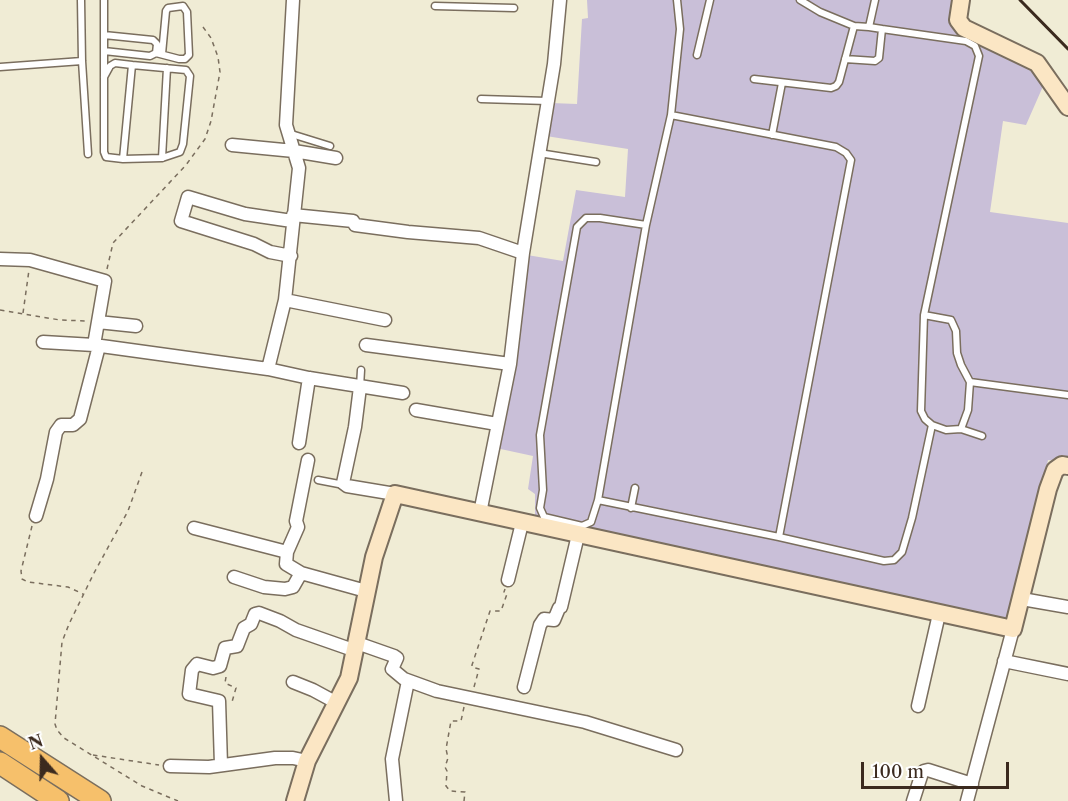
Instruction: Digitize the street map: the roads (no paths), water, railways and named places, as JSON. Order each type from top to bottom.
[{"type":"highway","points":[[0,737],[100,801]]},
{"type":"highway","points":[[0,763],[58,801]]},
{"type":"street","points":[[268,369],[285,300],[298,168],[287,132],[293,0]]},
{"type":"street","points":[[480,513],[510,364],[523,253],[554,64],[560,0]]},
{"type":"street","points":[[961,0],[958,20],[964,28],[1032,60],[1041,67],[1048,81],[1068,107]]},
{"type":"street","points":[[232,145],[336,158]]},
{"type":"street","points":[[291,256],[270,252],[254,244],[182,223],[189,196],[245,214],[353,221],[355,225],[374,228],[479,238],[523,253]]},
{"type":"street","points":[[0,259],[30,260],[105,281],[98,322],[97,346],[80,419],[73,425],[61,425],[56,432],[47,479],[36,516]]},
{"type":"street","points":[[285,300],[385,320]]},
{"type":"street","points":[[98,322],[136,326]]},
{"type":"street","points":[[43,342],[97,346],[268,369],[403,393]]},
{"type":"street","points":[[366,345],[510,364]]},
{"type":"street","points":[[300,443],[309,378]]},
{"type":"street","points":[[360,387],[344,485],[395,494],[578,536],[1013,629]]},
{"type":"street","points":[[416,410],[497,424]]},
{"type":"street","points":[[308,460],[296,521],[298,527],[287,552],[286,564],[301,573],[366,591]]},
{"type":"street","points":[[967,801],[1022,599],[1048,489],[1055,470],[1062,465],[1068,466]]},
{"type":"street","points":[[298,798],[307,761],[349,678],[357,647],[366,591],[380,535],[395,494]]},
{"type":"street","points":[[508,580],[522,523]]},
{"type":"street","points":[[194,528],[287,552]]},
{"type":"street","points":[[524,687],[540,625],[544,619],[554,620],[561,607],[578,536]]},
{"type":"street","points":[[234,577],[264,587],[285,589],[293,587],[301,573]]},
{"type":"street","points":[[1022,599],[1068,607]]},
{"type":"street","points":[[221,765],[219,701],[189,694],[193,667],[197,664],[218,668],[225,648],[237,646],[244,628],[251,624],[257,613],[357,647],[394,656],[397,658],[392,669],[408,681],[437,691],[593,724],[676,750]]},
{"type":"street","points":[[918,706],[939,614]]},
{"type":"street","points":[[1004,661],[1068,674]]},
{"type":"street","points":[[396,801],[392,759],[408,681]]},
{"type":"street","points":[[292,682],[337,703]]},
{"type":"street","points":[[170,766],[209,767],[275,758],[307,761]]},
{"type":"street","points":[[913,801],[921,773],[924,771],[972,784]]},
{"type":"lane","points":[[81,0],[88,154]]},
{"type":"lane","points":[[104,0],[104,35],[104,51],[104,77],[104,152],[109,158],[123,159],[162,158],[180,152],[183,144],[189,76],[186,70],[115,63],[110,66],[104,77]]},
{"type":"lane","points":[[646,225],[586,218],[577,227],[540,435],[543,490],[540,508],[544,517],[582,526],[591,522],[598,500],[646,225],[671,115],[680,29],[677,0]]},
{"type":"lane","points":[[697,56],[710,0]]},
{"type":"lane","points":[[800,0],[820,12],[854,26],[966,41],[975,46],[979,56],[924,315],[921,411],[932,425],[946,430],[961,429],[982,436]]},
{"type":"lane","points":[[869,27],[875,0]]},
{"type":"lane","points":[[435,6],[485,3],[514,8]]},
{"type":"lane","points":[[104,51],[150,56],[159,53],[185,59],[189,55],[187,12],[183,6],[168,8],[166,11],[159,53]]},
{"type":"lane","points":[[754,79],[831,88],[839,82],[854,26]]},
{"type":"lane","points":[[845,59],[875,61],[879,58],[882,29]]},
{"type":"lane","points":[[104,35],[153,40],[157,44],[159,53]]},
{"type":"lane","points":[[0,67],[82,61]]},
{"type":"lane","points":[[123,159],[132,65]]},
{"type":"lane","points":[[162,158],[167,68]]},
{"type":"lane","points":[[772,135],[782,83]]},
{"type":"lane","points":[[482,99],[548,101]]},
{"type":"lane","points":[[671,115],[836,147],[846,153],[851,160],[779,537]]},
{"type":"lane","points":[[287,132],[330,146]]},
{"type":"lane","points":[[539,153],[596,162]]},
{"type":"lane","points":[[353,221],[368,222]]},
{"type":"lane","points":[[924,315],[951,320],[956,331],[957,353],[970,382],[968,410],[961,429]]},
{"type":"lane","points":[[360,387],[361,370]]},
{"type":"lane","points":[[970,382],[1068,395]]},
{"type":"lane","points":[[598,500],[884,561],[894,560],[902,552],[912,518],[932,425]]},
{"type":"lane","points":[[318,480],[344,485]]},
{"type":"lane","points":[[631,508],[634,488]]},
{"type":"railway","points":[[1020,0],[1068,49]]}]
